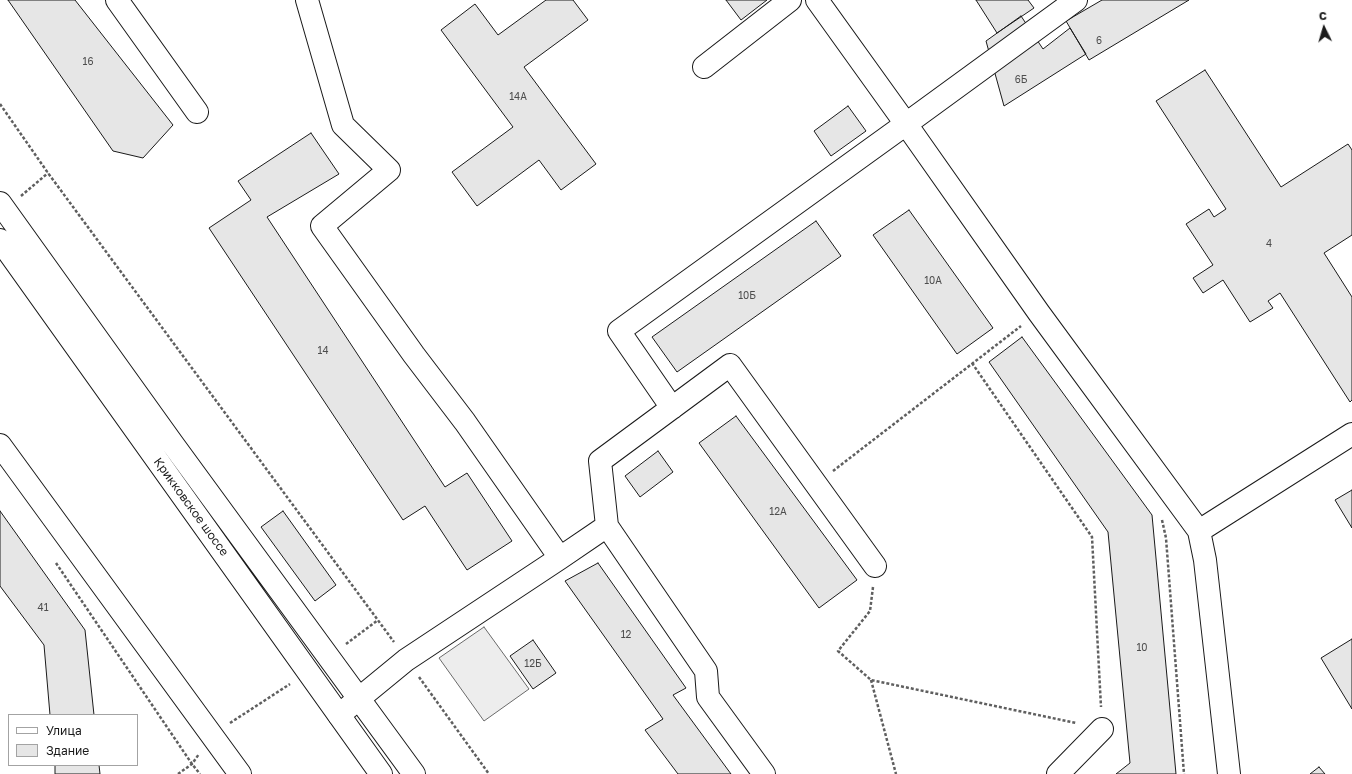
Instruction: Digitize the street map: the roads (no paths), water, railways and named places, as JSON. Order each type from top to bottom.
[{"type":"main road","points":[[117,0],[197,112]]},
{"type":"main road","points":[[307,0],[343,125],[389,170],[322,226],[410,349],[465,422],[560,558]]},
{"type":"main road","points":[[704,67],[790,0]]},
{"type":"main road","points":[[817,0],[1039,313],[1199,530],[1205,560],[1229,774]]},
{"type":"main road","points":[[672,408],[619,331],[906,124],[1062,4]]},
{"type":"main road","points":[[2,207],[414,774]]},
{"type":"main road","name":"Крикковское шоссе","points":[[0,240],[382,774]]},
{"type":"main road","points":[[764,774],[708,697],[706,671],[607,526],[600,461],[730,365],[875,566]]},
{"type":"main road","points":[[1199,530],[1352,434]]},
{"type":"main road","points":[[0,445],[240,774]]},
{"type":"main road","points":[[339,715],[406,660],[607,526]]},
{"type":"main road","points":[[1058,774],[1102,729]]}]
